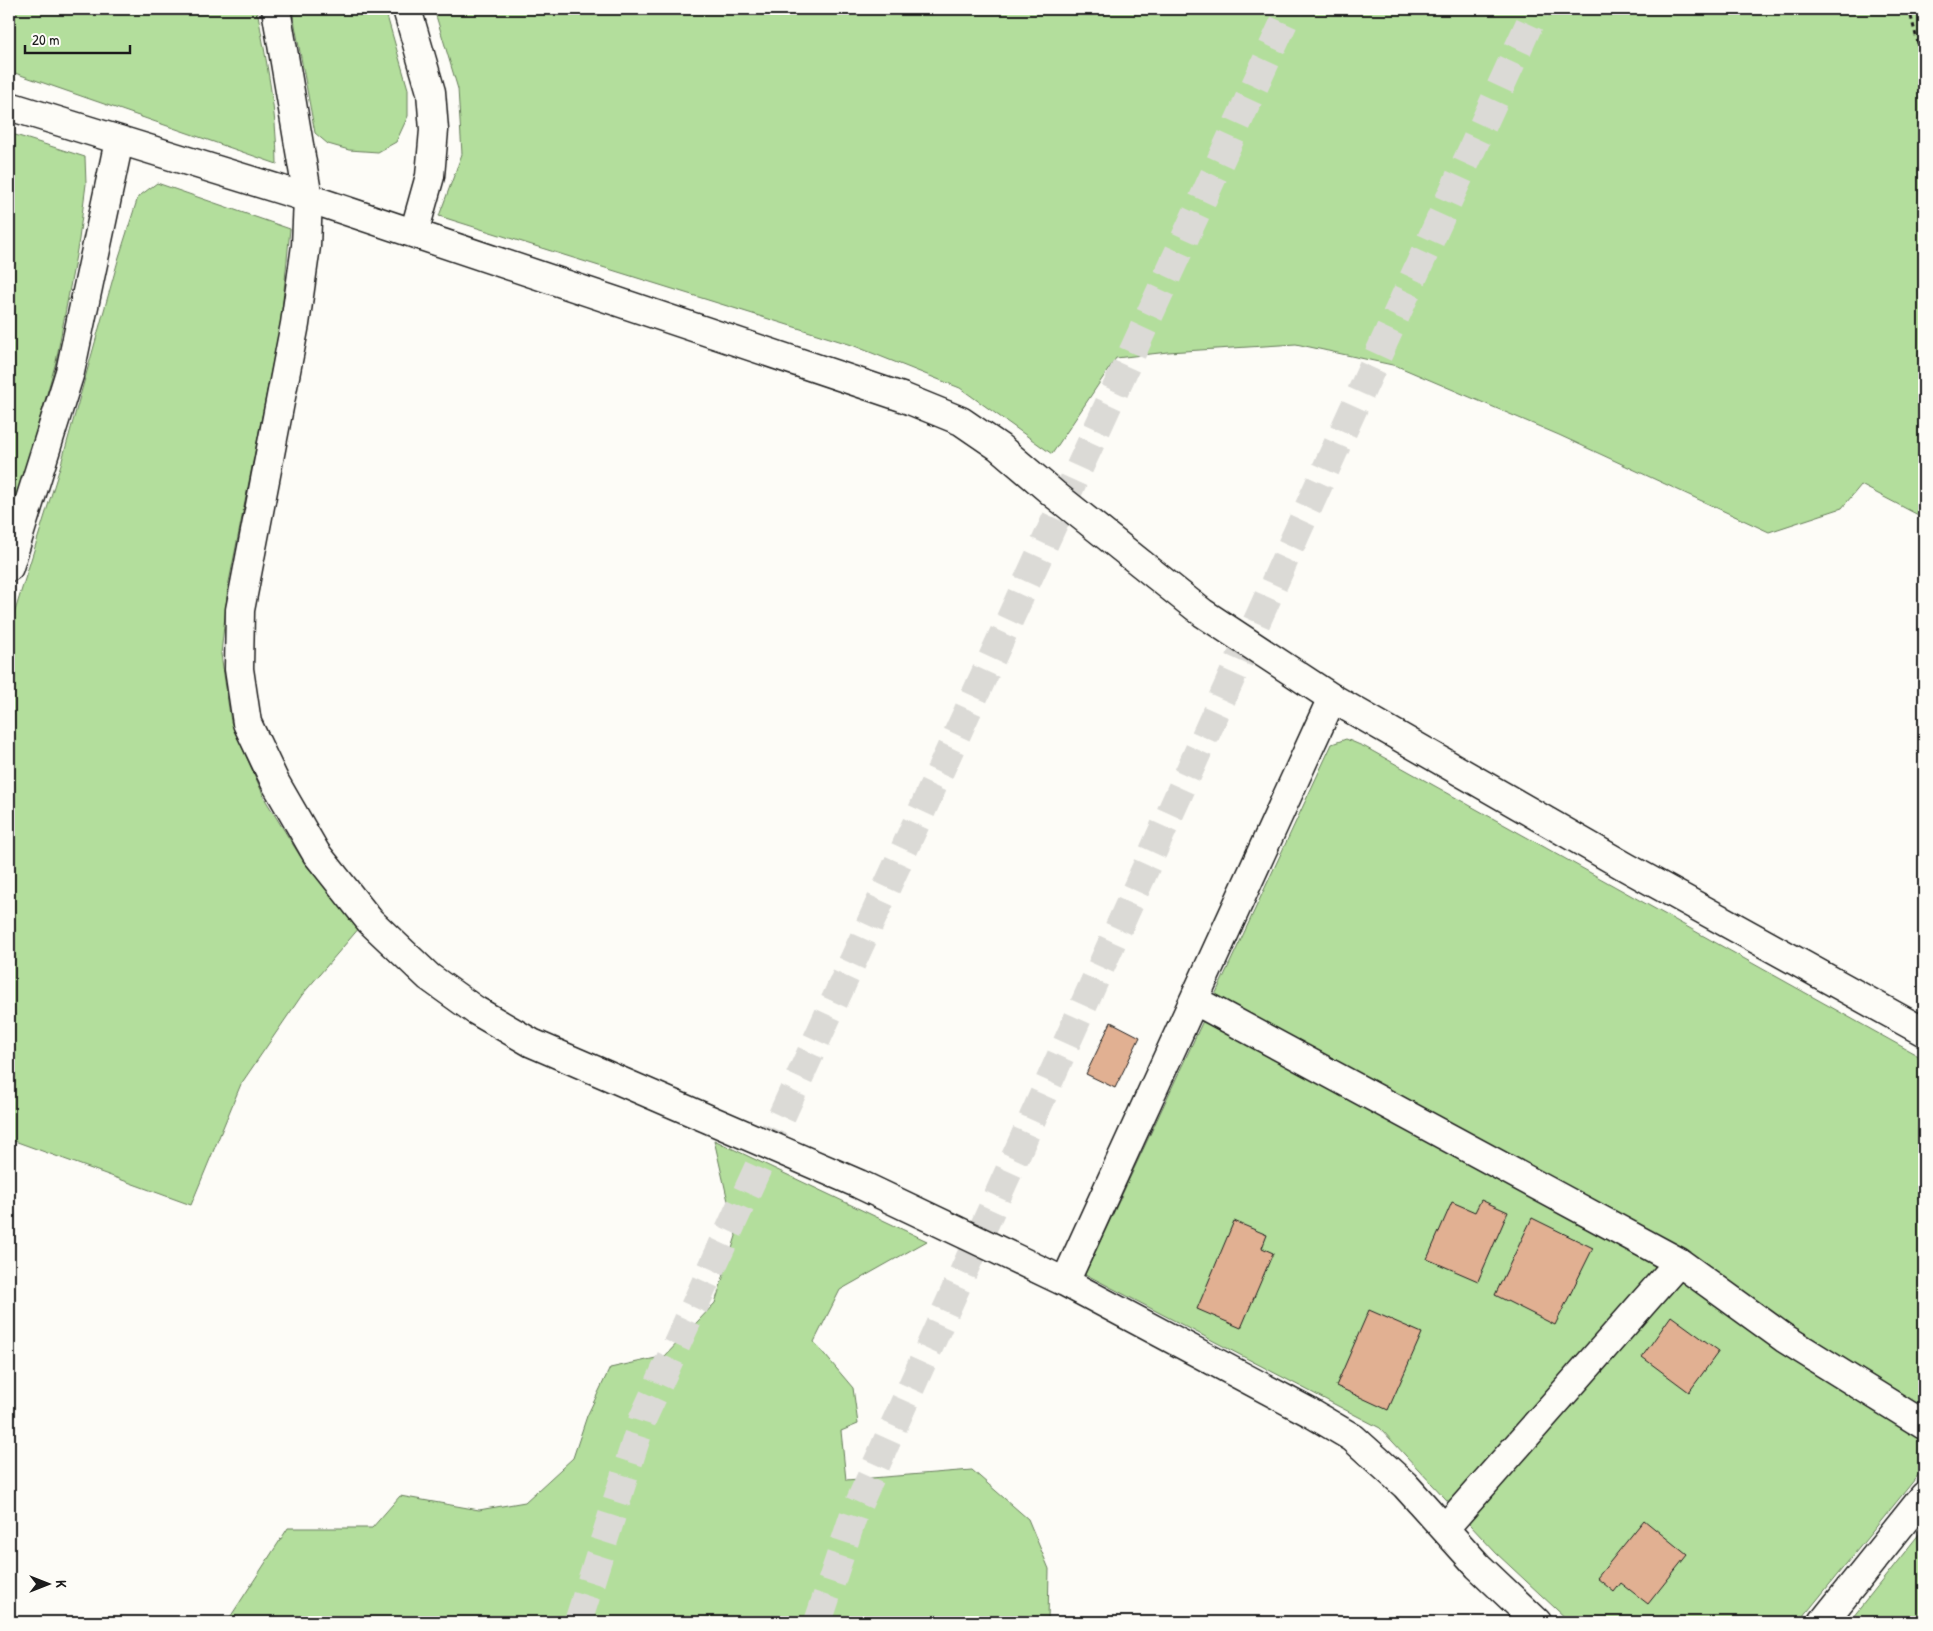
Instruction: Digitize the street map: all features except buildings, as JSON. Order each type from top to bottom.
[{"type":"street","points":[[276,9],[308,198],[306,246],[295,324],[240,610],[239,670],[247,723],[274,782],[316,853],[370,921],[429,977],[475,1010],[532,1043],[859,1184],[1065,1282],[1353,1438],[1405,1484],[1478,1566],[1537,1622]]},
{"type":"street","points":[[407,9],[431,92],[434,130],[430,176],[414,233]]},
{"type":"street","points":[[9,106],[308,198],[414,233],[902,397],[961,421],[999,446],[1054,494],[1203,613],[1332,698],[1626,867],[1924,1032]]},
{"type":"street","points":[[9,567],[70,372],[119,141]]},
{"type":"street","points":[[1065,1282],[1332,698]]},
{"type":"street","points":[[1194,1000],[1679,1262],[1784,1338],[1924,1426]]},
{"type":"street","points":[[1445,1528],[1679,1262]]},
{"type":"street","points":[[1823,1622],[1924,1496]]},
{"type":"path","points":[[1909,9],[1924,66]]},
{"type":"green space","points":[[9,9],[257,9],[273,106],[277,164],[9,71]]},
{"type":"green space","points":[[292,9],[385,9],[408,89],[408,116],[396,142],[378,152],[349,150],[328,144],[315,133]]},
{"type":"green space","points":[[434,9],[1924,9],[1924,518],[1861,485],[1842,508],[1769,532],[1559,435],[1397,366],[1296,344],[1168,352],[1116,358],[1052,454],[960,388],[852,345],[439,216],[462,154],[458,89]]},
{"type":"green space","points":[[9,133],[85,157],[86,184],[79,239],[56,362],[21,484],[9,518]]},
{"type":"green space","points":[[157,183],[290,229],[281,321],[228,587],[221,654],[231,722],[266,801],[305,864],[360,927],[302,995],[241,1084],[191,1205],[9,1139],[9,630],[61,464],[119,257],[138,197]]},
{"type":"green space","points":[[1346,739],[1365,747],[1924,1059],[1924,1468],[1799,1622],[1570,1622],[1496,1553],[1380,1428],[1085,1274],[1332,744]]},
{"type":"green space","points":[[714,1140],[927,1241],[840,1290],[814,1342],[853,1388],[858,1424],[841,1431],[846,1480],[972,1470],[1028,1519],[1049,1569],[1048,1622],[227,1622],[288,1528],[372,1528],[400,1496],[479,1510],[525,1502],[573,1458],[587,1416],[610,1368],[665,1356],[715,1303],[736,1236]]},
{"type":"green space","points":[[1924,1528],[1924,1622],[1849,1622]]},
{"type":"tunnel","points":[[578,1622],[643,1418],[1290,9]]},
{"type":"tunnel","points":[[818,1622],[854,1514],[1299,528],[1536,9]]}]
